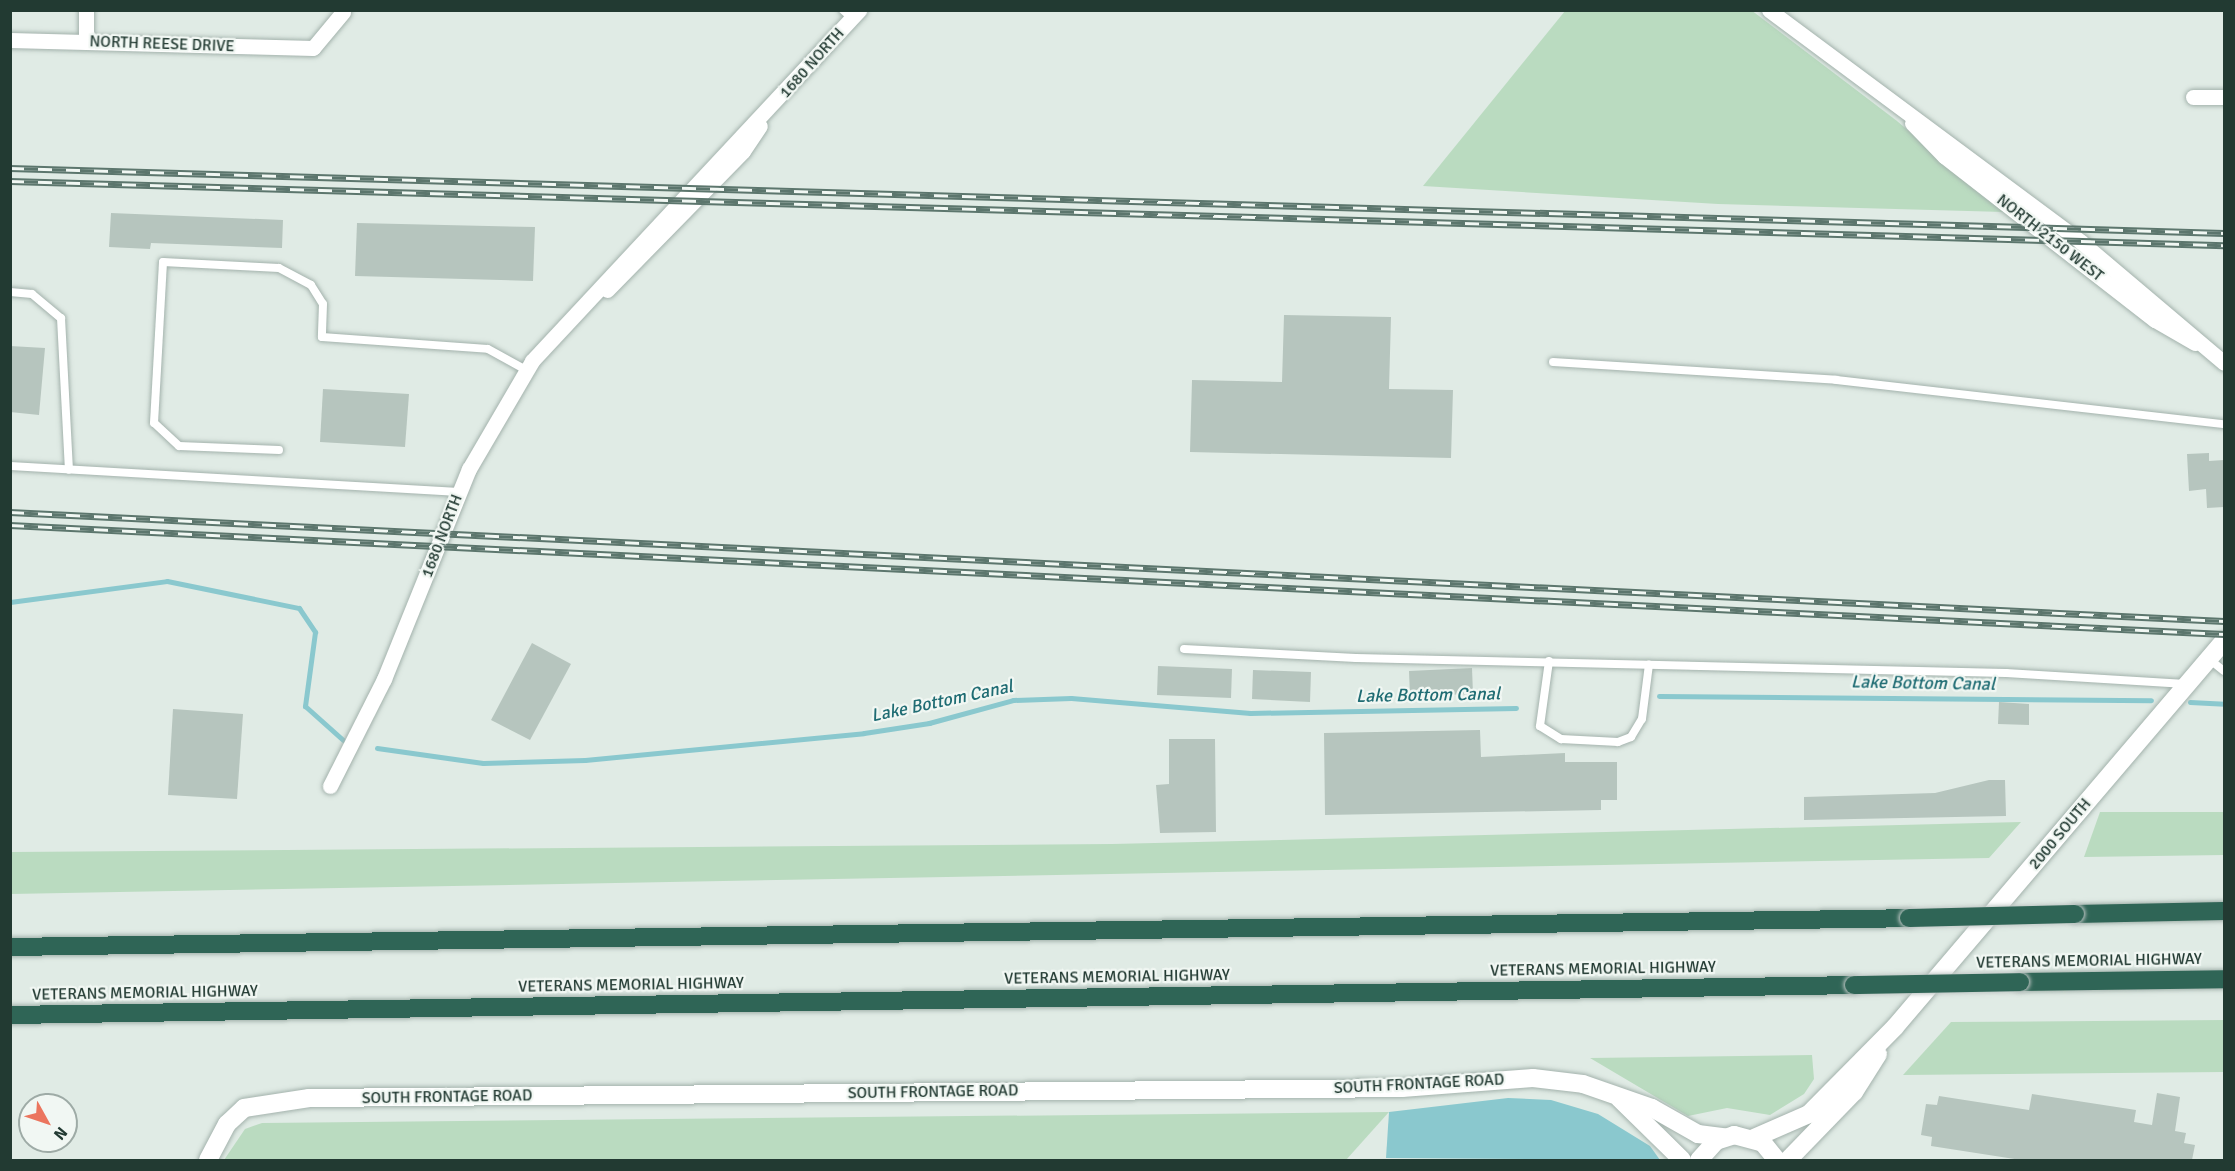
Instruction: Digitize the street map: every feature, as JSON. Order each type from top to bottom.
[{"type":"highway","points":[[10,947],[1909,918],[2224,911]]},
{"type":"highway","name":"VETERANS MEMORIAL HIGHWAY","points":[[10,1015],[2224,979]]},
{"type":"street","points":[[86,10],[86,42]]},
{"type":"street","name":"NORTH 2150 WEST","points":[[1769,10],[1909,118],[1945,138],[2081,242],[2172,314],[2201,345],[2224,363]]},
{"type":"street","name":"NORTH REESE DRIVE","points":[[10,39],[313,48],[343,12]]},
{"type":"street","name":"1680 NORTH","points":[[330,786],[384,679],[459,492],[526,370],[586,304],[635,266],[743,151],[766,115],[852,13]]},
{"type":"street","points":[[2193,97],[2224,97]]},
{"type":"street","name":"2000 SOUTH","points":[[1895,1028],[2224,641]]},
{"type":"street","points":[[1777,1161],[1754,1138],[1809,1114],[1895,1028]]},
{"type":"street","points":[[1788,1161],[1854,1092],[1895,1028]]},
{"type":"street","name":"SOUTH FRONTAGE ROAD","points":[[208,1161],[227,1124],[244,1108],[309,1098],[1402,1088],[1533,1078],[1583,1084],[1652,1108],[1698,1134],[1754,1138]]},
{"type":"street","name":"SOUTH FRONTAGE ROAD","points":[[1619,1098],[1682,1161]]},
{"type":"street","points":[[1699,1161],[1724,1137]]},
{"type":"lane","points":[[279,450],[179,446],[154,423],[163,262],[279,268],[311,285],[323,304],[322,337],[488,349],[526,370]]},
{"type":"lane","points":[[10,292],[32,294],[61,318],[69,470]]},
{"type":"lane","points":[[1553,362],[1836,380],[2224,424]]},
{"type":"lane","points":[[10,466],[459,492]]},
{"type":"lane","points":[[1184,649],[2006,673],[2187,684]]},
{"type":"lane","points":[[2209,659],[2224,671]]},
{"type":"lane","points":[[1549,661],[1540,726],[1561,739],[1618,742],[1631,737],[1642,720],[1649,664]]},
{"type":"green space","points":[[1751,10],[1897,121],[2004,212],[1718,204],[1423,186],[1565,11]]},
{"type":"green space","points":[[2100,812],[2224,812],[2224,855],[2084,857]]},
{"type":"green space","points":[[2021,822],[1989,858],[10,894],[11,852],[1112,844]]},
{"type":"green space","points":[[2224,1020],[2224,1072],[1903,1075],[1951,1022]]},
{"type":"green space","points":[[1812,1055],[1814,1079],[1804,1094],[1770,1115],[1727,1108],[1688,1116],[1590,1058]]},
{"type":"green space","points":[[1389,1112],[1346,1160],[224,1160],[245,1129],[262,1123]]},
{"type":"water","points":[[1508,1098],[1551,1100],[1598,1114],[1650,1146],[1660,1160],[1386,1158],[1389,1112]]},
{"type":"building","points":[[111,213],[283,220],[282,248],[151,243],[150,249],[109,247]]},
{"type":"building","points":[[357,223],[535,227],[533,281],[355,276]]},
{"type":"building","points":[[1284,315],[1391,317],[1389,389],[1453,390],[1451,458],[1190,452],[1192,380],[1282,382]]},
{"type":"building","points":[[10,346],[45,348],[39,415],[10,412]]},
{"type":"building","points":[[323,389],[409,394],[405,447],[320,442]]},
{"type":"building","points":[[2209,453],[2209,461],[2224,460],[2224,507],[2207,508],[2206,489],[2189,491],[2187,454]]},
{"type":"building","points":[[532,643],[571,664],[530,740],[491,720]]},
{"type":"building","points":[[1158,666],[1232,669],[1231,698],[1157,695]]},
{"type":"building","points":[[1472,668],[1473,694],[1410,696],[1409,671]]},
{"type":"building","points":[[1253,670],[1311,672],[1310,702],[1252,699]]},
{"type":"building","points":[[1999,702],[2029,704],[2029,725],[1998,724]]},
{"type":"building","points":[[173,709],[243,714],[237,799],[168,795]]},
{"type":"building","points":[[1480,730],[1481,757],[1565,753],[1565,762],[1617,762],[1617,800],[1601,800],[1601,810],[1325,815],[1324,733]]},
{"type":"building","points":[[1169,739],[1215,739],[1216,832],[1160,833],[1156,785],[1169,784]]},
{"type":"building","points":[[1989,780],[2005,780],[2006,816],[1804,820],[1804,797],[1935,793]]},
{"type":"building","points":[[2157,1093],[2180,1097],[2175,1131],[2186,1133],[2184,1143],[2195,1145],[2192,1160],[2021,1160],[1931,1146],[1932,1137],[1921,1135],[1926,1104],[1937,1105],[1939,1096],[2029,1110],[2032,1094],[2136,1110],[2134,1122],[2152,1125]]},
{"type":"waterway","name":"Lake Bottom Canal","points":[[10,602],[167,581],[299,608],[315,632],[305,706],[343,740]]},
{"type":"waterway","name":"Lake Bottom Canal","points":[[1659,696],[2151,700]]},
{"type":"waterway","name":"Lake Bottom Canal","points":[[377,748],[483,763],[585,760],[864,733],[929,723],[1013,700],[1071,698],[1250,713],[1516,708]]},
{"type":"waterway","name":"Lake Bottom Canal","points":[[2190,702],[2224,704]]},
{"type":"railway","points":[[10,168],[2224,233]]},
{"type":"railway","points":[[10,181],[2224,245]]},
{"type":"railway","points":[[10,512],[2224,621]]},
{"type":"railway","points":[[10,525],[2224,634]]}]
